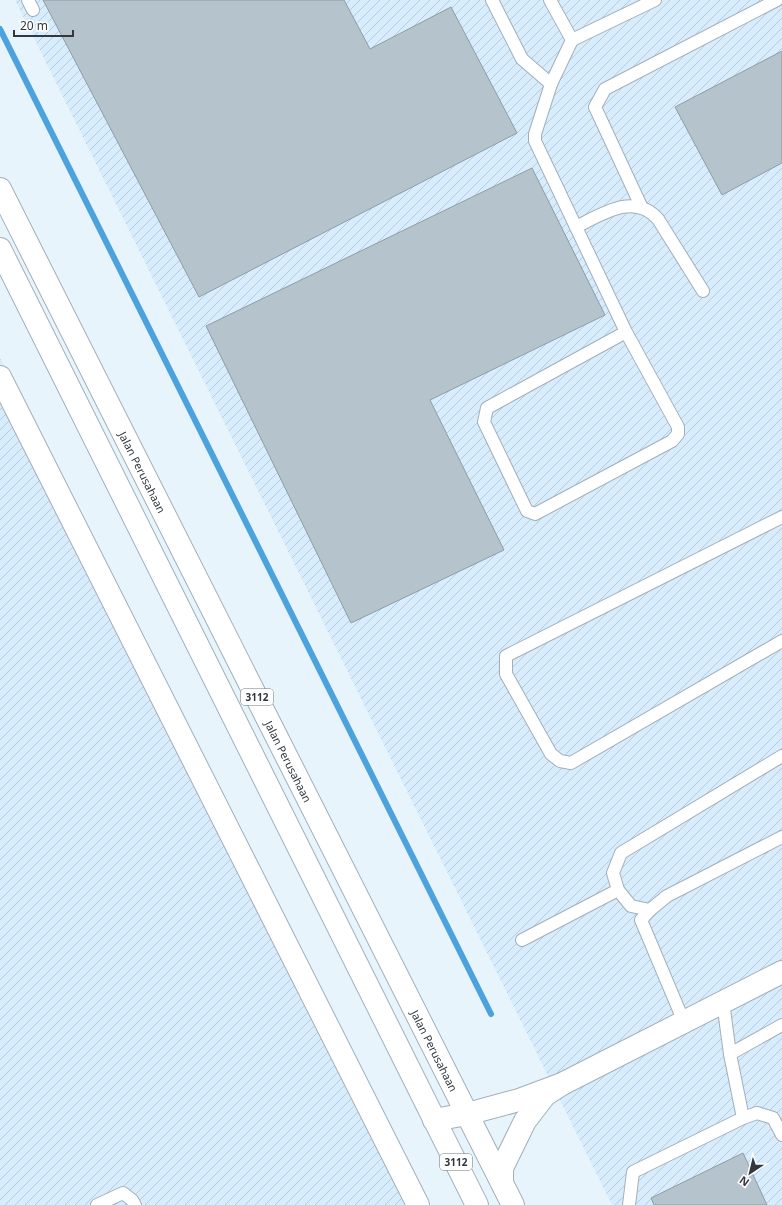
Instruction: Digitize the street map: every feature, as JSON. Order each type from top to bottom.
[{"type":"main road","name":"Jalan Perusahaan","points":[[0,189],[513,1205]]},
{"type":"main road","name":"3112","points":[[0,249],[477,1205]]},
{"type":"main road","points":[[0,377],[418,1205]]},
{"type":"main road","points":[[434,1120],[468,1114],[549,1090],[782,972]]},
{"type":"main road","points":[[502,1182],[502,1168],[525,1121],[549,1090]]},
{"type":"lane","points":[[492,0],[522,59],[552,84]]},
{"type":"lane","points":[[550,0],[572,40]]},
{"type":"lane","points":[[626,332],[487,408],[484,415],[484,422],[527,511],[535,514],[672,441],[678,434],[678,427],[626,332],[535,141],[535,134],[552,84],[572,40],[655,0]]},
{"type":"lane","points":[[641,206],[595,108],[605,89],[777,0]]},
{"type":"lane","points":[[576,227],[615,208],[641,206],[651,211],[658,219],[703,291]]},
{"type":"lane","points":[[782,517],[506,656],[506,674],[551,754],[560,761],[571,763],[782,641]]},
{"type":"lane","points":[[650,910],[631,906],[618,890],[613,873],[621,853],[782,756]]},
{"type":"lane","points":[[684,1022],[641,920],[650,910],[667,896],[782,837]]},
{"type":"lane","points":[[522,940],[618,890]]},
{"type":"lane","points":[[723,1002],[730,1054],[743,1118]]},
{"type":"lane","points":[[730,1054],[782,1025]]},
{"type":"lane","points":[[629,1205],[633,1172],[743,1118],[757,1113],[773,1118],[782,1135]]},
{"type":"lane","points":[[97,1205],[123,1193],[132,1200],[135,1205]]},
{"type":"shaded area","points":[[15,0],[782,0],[782,1205],[612,1205]]},
{"type":"shaded area","points":[[0,358],[422,1205],[0,1205]]},
{"type":"building","points":[[43,0],[344,0],[370,49],[451,7],[517,133],[199,297]]},
{"type":"building","points":[[782,51],[782,163],[722,195],[675,107]]},
{"type":"building","points":[[532,168],[605,315],[430,400],[504,550],[351,623],[206,326]]},
{"type":"building","points":[[743,1153],[767,1205],[654,1205],[651,1198]]},
{"type":"waterway","points":[[0,29],[491,1014]]}]
